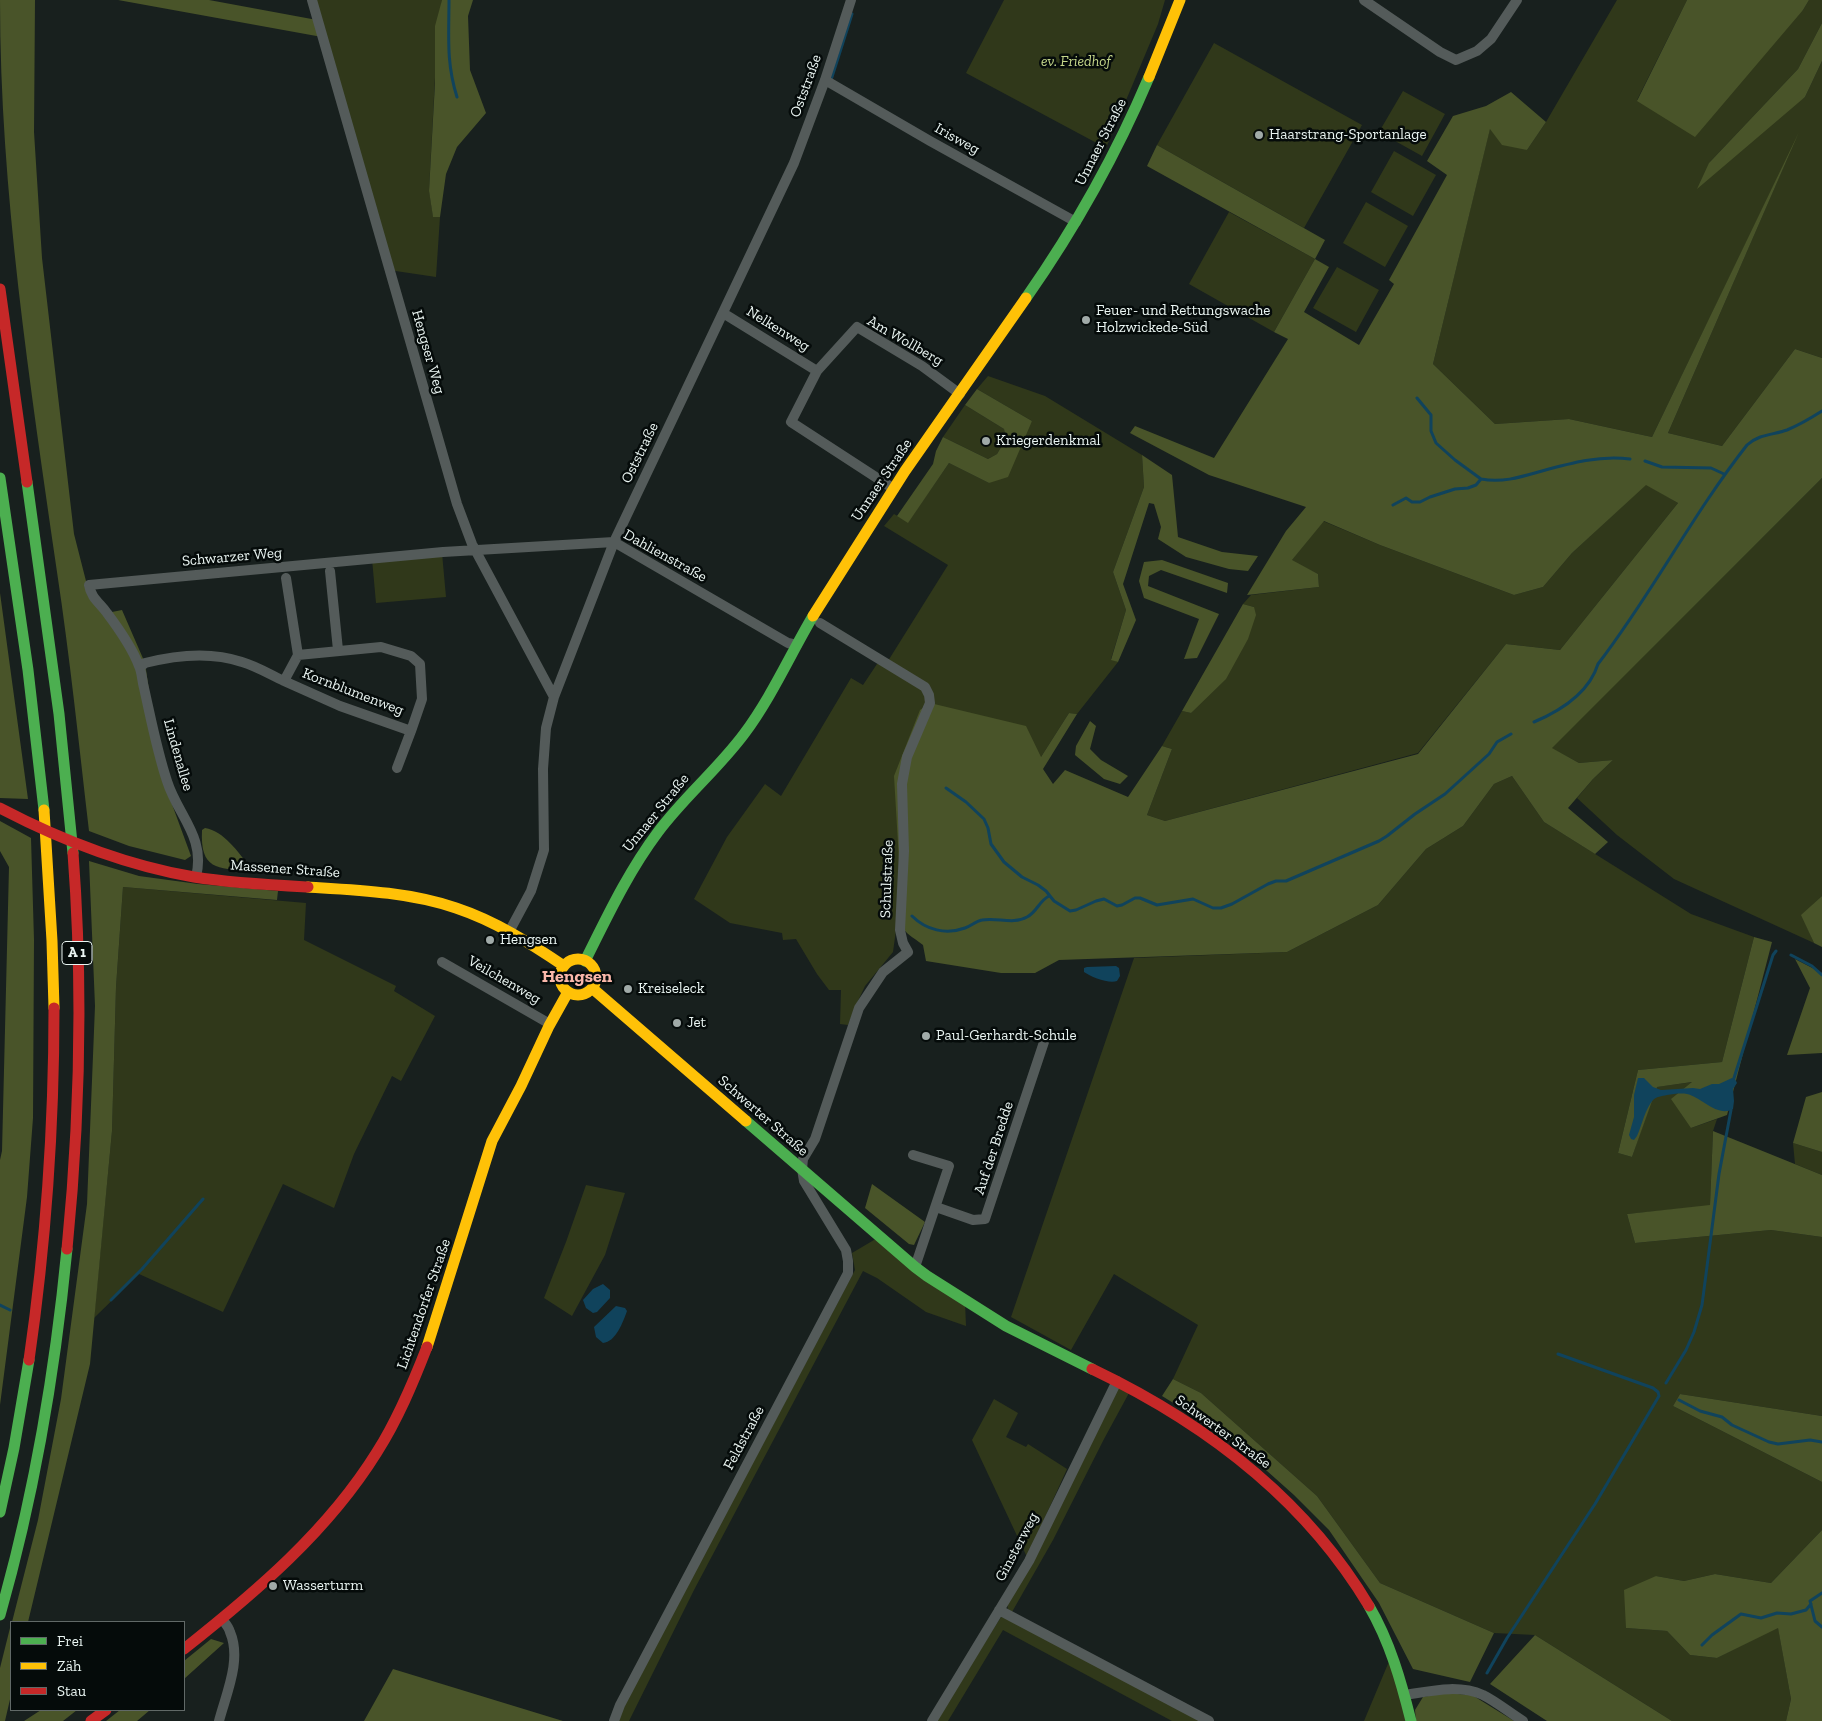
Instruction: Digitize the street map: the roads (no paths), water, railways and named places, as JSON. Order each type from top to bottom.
[{"type":"main road","name":"Unnaer Straße","points":[[585,961],[617,894],[634,865],[671,814],[740,740],[894,489],[1045,272],[1076,222],[1102,177],[1137,106],[1180,0]]},
{"type":"main road","name":"A 1","points":[[0,289],[58,706],[73,858],[79,985],[75,1153],[70,1232],[62,1296],[52,1374],[26,1513],[0,1615]]},
{"type":"main road","name":"A 1","points":[[0,478],[32,707],[41,786],[48,860],[54,986],[49,1168],[38,1285],[27,1368],[0,1512]]},
{"type":"main road","name":"Massener Straße","points":[[0,808],[78,844],[122,859],[196,877],[266,884],[342,888],[399,895],[453,908],[509,932],[564,966]]},
{"type":"main road","points":[[573,960],[585,961],[595,971],[596,981],[588,992],[579,995],[568,992],[561,983],[561,971],[564,966],[573,960]]},
{"type":"main road","name":"Schwerter Straße","points":[[592,988],[914,1267],[998,1322],[1158,1403],[1220,1445],[1286,1499],[1319,1533],[1346,1568],[1368,1603],[1392,1655],[1411,1721]]},
{"type":"main road","name":"Lichtendorfer Straße","points":[[185,1648],[268,1580],[322,1524],[363,1473],[389,1432],[430,1342],[456,1261],[476,1188],[493,1139],[568,992]]},
{"type":"main road","points":[[91,1721],[105,1711]]},
{"type":"street","name":"Hengser Weg","points":[[312,0],[457,504],[476,551],[554,697]]},
{"type":"street","name":"Oststraße","points":[[509,932],[531,891],[544,850],[543,768],[546,728],[554,697],[614,542],[794,163],[825,80],[851,0]]},
{"type":"street","points":[[1364,0],[1440,52],[1456,60],[1477,51],[1491,39],[1517,0]]},
{"type":"street","name":"Irisweg","points":[[825,80],[1076,222]]},
{"type":"street","name":"Nelkenweg","points":[[724,313],[817,371]]},
{"type":"street","name":"Am Wollberg","points":[[894,489],[791,422],[817,371],[858,327],[922,366],[960,394]]},
{"type":"street","name":"Dahlienstraße","points":[[476,551],[614,542],[788,643],[797,645]]},
{"type":"street","name":"Schwarzer Weg","points":[[140,668],[131,650],[107,613],[91,595],[89,585],[443,552],[476,551]]},
{"type":"street","points":[[330,571],[338,650]]},
{"type":"street","name":"Kornblumenweg","points":[[284,681],[298,655],[286,578]]},
{"type":"street","name":"Schulstraße","points":[[802,1168],[803,1159],[815,1139],[859,1008],[883,972],[908,952],[903,943],[900,930],[904,850],[902,784],[907,757],[930,703],[930,695],[925,687],[820,623]]},
{"type":"street","name":"Kornblumenweg","points":[[298,655],[381,647],[411,656],[420,664],[422,699],[397,768]]},
{"type":"street","name":"Kornblumenweg","points":[[140,668],[145,663],[153,661],[187,655],[213,655],[242,662],[340,706],[411,731]]},
{"type":"street","name":"Lindenallee","points":[[140,668],[167,781],[175,800],[192,829],[197,846],[198,869],[196,877]]},
{"type":"street","name":"Veilchenweg","points":[[442,962],[550,1024]]},
{"type":"street","name":"Auf der Bredde","points":[[936,1207],[974,1220],[985,1219],[1046,1036]]},
{"type":"street","points":[[913,1155],[949,1166],[914,1267]]},
{"type":"street","name":"Feldstraße","points":[[614,1721],[620,1704],[848,1273],[846,1250],[804,1181],[802,1168]]},
{"type":"street","name":"Ginsterweg","points":[[932,1721],[1029,1561],[1117,1381]]},
{"type":"street","points":[[999,1610],[1209,1721]]},
{"type":"street","points":[[219,1721],[231,1674],[234,1652],[230,1631],[222,1619]]},
{"type":"street","points":[[1405,1695],[1446,1688],[1469,1691],[1483,1695],[1523,1721]]},
{"type":"water","points":[[1116,966],[1119,968],[1120,976],[1114,982],[1100,980],[1084,972],[1084,968],[1087,967]]},
{"type":"water","points":[[1638,1078],[1644,1078],[1653,1087],[1661,1090],[1700,1089],[1732,1078],[1737,1083],[1733,1089],[1733,1109],[1721,1111],[1687,1094],[1659,1097],[1650,1104],[1634,1140],[1629,1135],[1634,1117],[1634,1095]]},
{"type":"water","points":[[603,1284],[610,1290],[610,1298],[597,1312],[593,1313],[586,1308],[583,1300],[593,1289]]},
{"type":"water","points":[[616,1306],[625,1308],[627,1311],[621,1326],[612,1339],[603,1343],[596,1337],[594,1327]]},
{"type":"waterway","points":[[449,0],[450,60],[453,84],[457,97]]},
{"type":"waterway","points":[[831,80],[852,14]]},
{"type":"waterway","points":[[1417,398],[1431,415],[1431,431],[1436,443],[1481,479]]},
{"type":"waterway","points":[[1534,722],[1572,700],[1588,684],[1598,664],[1618,637],[1708,499],[1747,445],[1761,437],[1791,428],[1822,411]]},
{"type":"waterway","points":[[1393,505],[1406,498],[1412,502],[1420,502],[1455,489],[1468,488],[1476,485],[1481,479],[1512,479],[1597,459],[1630,459]]},
{"type":"waterway","points":[[1645,461],[1662,467],[1711,468],[1724,474]]},
{"type":"waterway","points":[[946,788],[966,802],[984,819],[991,844],[1004,862],[1022,877],[1038,885],[1054,901],[1070,911],[1104,899],[1117,906],[1135,898],[1140,898],[1157,905],[1193,899],[1213,908],[1221,908],[1268,884],[1276,881],[1286,881],[1379,841],[1445,794],[1489,754],[1497,742],[1511,734]]},
{"type":"waterway","points":[[912,916],[930,928],[944,931],[958,930],[982,920],[1011,921],[1022,919],[1030,915],[1049,896]]},
{"type":"waterway","points":[[1734,1078],[1773,955],[1776,951]]},
{"type":"waterway","points":[[1791,955],[1812,966],[1822,975]]},
{"type":"waterway","points":[[1666,1383],[1686,1350],[1694,1332],[1702,1305],[1719,1174],[1731,1110]]},
{"type":"waterway","points":[[111,1300],[142,1269],[203,1199]]},
{"type":"waterway","points":[[0,1305],[10,1310]]},
{"type":"waterway","points":[[1487,1673],[1507,1638],[1595,1504],[1659,1396],[1658,1392],[1653,1388],[1558,1354]]},
{"type":"waterway","points":[[1679,1400],[1700,1411],[1722,1417],[1732,1425],[1769,1442],[1778,1444],[1810,1440],[1822,1442]]},
{"type":"waterway","points":[[1822,1593],[1810,1601],[1815,1621],[1822,1627]]},
{"type":"waterway","points":[[1702,1645],[1712,1635],[1741,1614],[1761,1618],[1777,1613],[1791,1614],[1806,1610],[1811,1604]]},
{"type":"place","name":"Haarstrang-Sportanlage","points":[[1259,135]]},
{"type":"place","name":"Feuer- und Rettungswache Holzwickede-Süd","points":[[1086,320]]},
{"type":"place","name":"Kriegerdenkmal","points":[[986,441]]},
{"type":"place","name":"Hengsen","points":[[490,940]]},
{"type":"place","name":"Kreiseleck","points":[[628,989]]},
{"type":"place","name":"Jet","points":[[677,1023]]},
{"type":"place","name":"Paul-Gerhardt-Schule","points":[[926,1036]]},
{"type":"place","name":"Wasserturm","points":[[273,1586]]},
{"type":"district","name":"Hengsen","points":[[577,977]]},
{"type":"park label","name":"ev. Friedhof","points":[[1076,62]]}]
